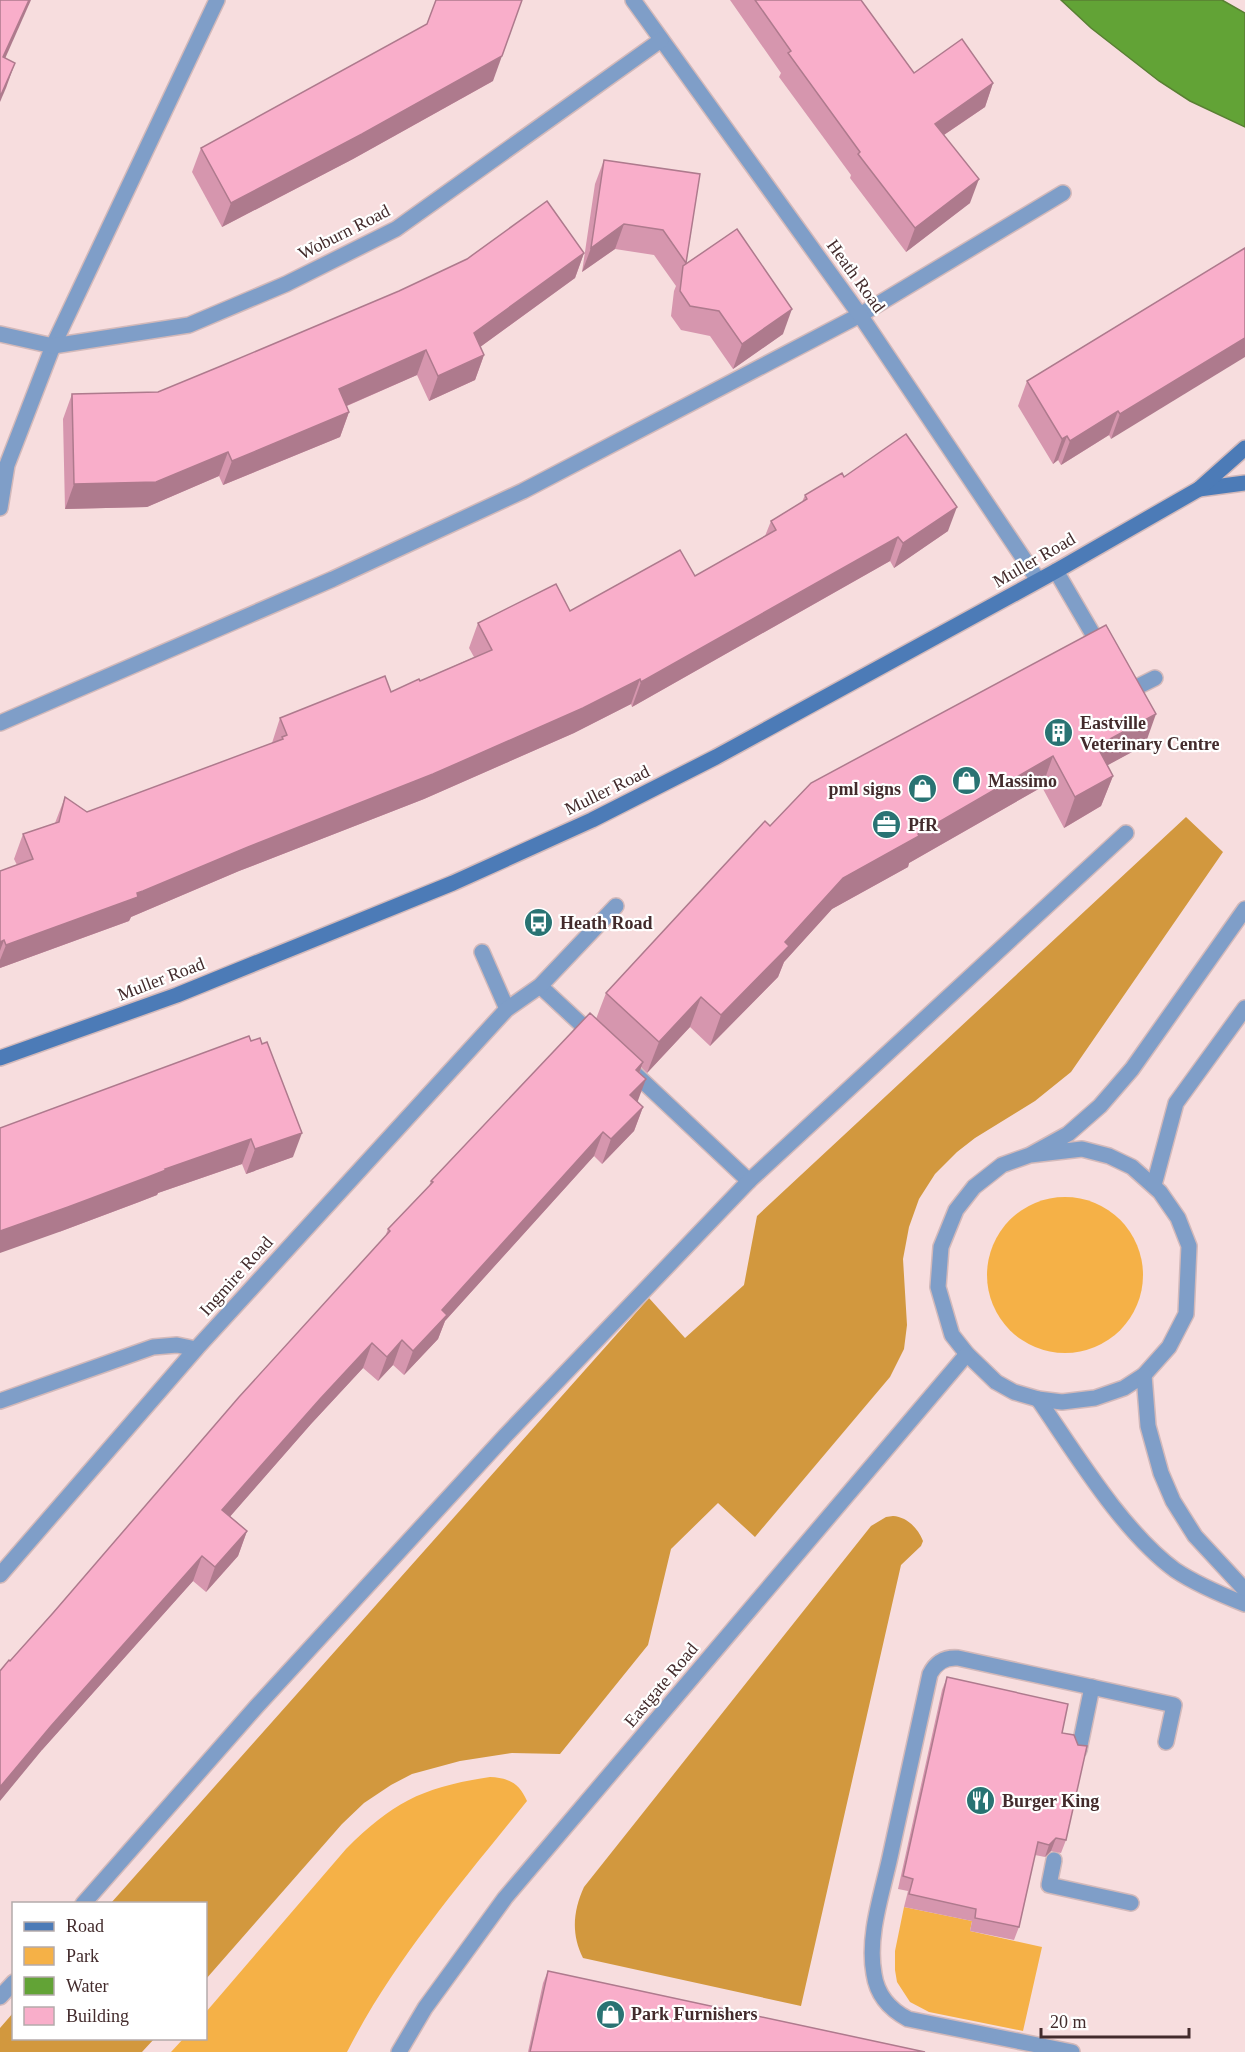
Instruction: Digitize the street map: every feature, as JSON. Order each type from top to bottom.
[{"type":"main road","name":"Muller Road","points":[[0,1058],[177,995],[453,883],[592,820],[716,757],[1056,571],[1199,489],[1245,448]]},
{"type":"main road","name":"Muller Road","points":[[1199,489],[1245,483]]},
{"type":"street","points":[[0,508],[7,465],[53,346],[217,0]]},
{"type":"street","name":"Heath Road","points":[[633,0],[860,315],[1038,580]]},
{"type":"street","name":"Woburn Road","points":[[0,334],[53,346],[189,325],[286,284],[396,229],[661,40]]},
{"type":"street","points":[[0,723],[333,579],[523,491],[860,315],[1064,193]]},
{"type":"street","points":[[1056,571],[1127,692],[1155,678]]},
{"type":"street","points":[[85,1902],[257,1706],[489,1453],[749,1181],[1126,833]]},
{"type":"street","name":"Ingmire Road","points":[[0,1575],[196,1349],[507,1009],[540,986],[616,906]]},
{"type":"street","points":[[1030,1155],[1082,1149],[1109,1156],[1132,1167],[1154,1185],[1178,1218],[1189,1246],[1186,1314],[1169,1347],[1144,1375],[1124,1388],[1095,1398],[1062,1402],[1038,1399],[1014,1392],[996,1382],[967,1354],[952,1335],[938,1287],[941,1247],[956,1210],[974,1187],[1002,1166],[1030,1155],[1068,1134],[1100,1106],[1132,1069],[1245,909]]},
{"type":"street","points":[[482,952],[507,1009]]},
{"type":"street","points":[[540,986],[749,1181]]},
{"type":"street","points":[[1154,1185],[1176,1103],[1245,1008]]},
{"type":"street","points":[[0,1401],[153,1347],[177,1345],[196,1349]]},
{"type":"street","name":"Eastgate Road","points":[[399,2052],[425,2008],[505,1898],[967,1354]]},
{"type":"street","points":[[1144,1375],[1148,1426],[1161,1473],[1173,1501],[1195,1536],[1245,1590]]},
{"type":"street","points":[[1038,1399],[1097,1483],[1146,1545],[1176,1570],[1245,1604]]},
{"type":"street","points":[[1072,2052],[923,2023],[899,2014],[882,1998],[878,1988],[874,1974],[874,1939],[933,1668],[945,1659],[958,1658],[1174,1706],[1166,1742]]},
{"type":"street","points":[[1078,1750],[1092,1687]]},
{"type":"street","points":[[1054,1860],[1049,1885],[1131,1903]]},
{"type":"street","points":[[0,1997],[12,1984]]},
{"type":"green space","points":[[1065,1197],[1095,1203],[1120,1220],[1137,1245],[1143,1275],[1137,1305],[1120,1330],[1095,1347],[1065,1353],[1035,1347],[1010,1330],[993,1305],[987,1275],[993,1245],[1010,1220],[1035,1203]]},
{"type":"green space","points":[[490,1777],[503,1779],[517,1786],[527,1801],[454,1891],[408,1953],[386,1985],[347,2052],[171,2052],[182,2040],[207,2040],[207,2011],[346,1849],[363,1833],[379,1819],[410,1799],[467,1781]]},
{"type":"green space","points":[[904,1907],[972,1921],[970,1931],[1042,1947],[1023,2031],[929,2012],[910,2002],[897,1982],[895,1970],[895,1951]]},
{"type":"shaded area","points":[[1186,817],[1223,852],[1071,1072],[1035,1101],[975,1138],[957,1152],[935,1174],[919,1199],[909,1227],[903,1259],[907,1325],[904,1349],[890,1377],[755,1537],[718,1503],[671,1549],[648,1645],[560,1754],[512,1753],[460,1761],[412,1774],[391,1785],[364,1803],[342,1824],[207,1978],[207,1902],[112,1902],[649,1298],[685,1338],[744,1285],[757,1216]]},
{"type":"shaded area","points":[[886,1517],[903,1518],[911,1524],[923,1541],[921,1546],[901,1565],[801,2006],[583,1958],[575,1931],[575,1922],[584,1887],[871,1526]]},
{"type":"shaded area","points":[[12,2014],[12,2040],[153,2040],[142,2052],[0,2052],[0,2028]]},
{"type":"water","points":[[1061,0],[1222,0],[1245,13],[1245,127],[1190,101],[1159,81],[1091,28]]},
{"type":"building","points":[[0,0],[29,0],[3,57],[15,63],[0,97]]},
{"type":"building","points":[[436,0],[522,0],[502,56],[362,134],[231,203],[201,148],[427,24]]},
{"type":"building","points":[[755,0],[861,0],[914,73],[962,39],[993,83],[935,124],[979,179],[915,228],[858,154],[860,152],[788,53],[791,51]]},
{"type":"building","points":[[604,160],[700,174],[686,263],[663,230],[624,224],[591,248]]},
{"type":"building","points":[[547,201],[584,253],[474,333],[484,355],[438,376],[426,350],[339,389],[349,412],[232,461],[228,452],[156,482],[74,484],[72,394],[158,392],[399,291],[467,259]]},
{"type":"building","points":[[737,229],[792,309],[742,344],[719,311],[690,306],[680,291],[683,266]]},
{"type":"building","points":[[1245,248],[1245,338],[1120,414],[1118,411],[1070,441],[1067,436],[1062,439],[1027,381]]},
{"type":"building","points":[[906,434],[957,507],[903,543],[898,537],[641,682],[640,679],[583,708],[433,774],[137,893],[138,897],[6,945],[4,940],[0,942],[0,871],[33,859],[23,834],[59,822],[65,797],[87,812],[283,739],[282,737],[287,735],[280,718],[385,676],[391,692],[492,650],[478,623],[556,584],[570,611],[680,550],[695,576],[776,530],[771,521],[807,499],[805,495],[842,473],[844,477]]},
{"type":"building","points":[[1106,625],[1156,714],[1097,746],[1113,776],[1075,797],[1053,756],[918,834],[919,836],[843,878],[785,942],[789,946],[721,1015],[701,997],[659,1042],[606,993],[765,821],[770,826],[811,783]]},
{"type":"building","points":[[590,1013],[643,1062],[636,1070],[646,1079],[630,1095],[643,1107],[611,1139],[603,1132],[442,1310],[447,1315],[413,1351],[402,1340],[387,1357],[372,1343],[222,1510],[247,1531],[215,1567],[202,1556],[0,1787],[0,1671],[53,1613],[239,1397],[390,1231],[388,1229],[433,1182],[431,1181]]},
{"type":"building","points":[[249,1036],[251,1041],[260,1038],[262,1044],[267,1042],[302,1133],[255,1149],[251,1139],[0,1231],[0,1128]]},
{"type":"building","name":"Burger King","points":[[947,1677],[1068,1704],[1062,1733],[1074,1735],[1078,1745],[1087,1746],[1066,1840],[1056,1838],[1049,1845],[1038,1842],[1019,1927],[975,1918],[976,1909],[909,1894],[913,1879],[903,1876]]},
{"type":"building","name":"Park Furnishers","points":[[548,1971],[925,2052],[530,2052]]},
{"type":"place","name":"Eastville Veterinary Centre","points":[[1059,733]]},
{"type":"place","name":"Massimo","points":[[967,781]]},
{"type":"place","name":"pml signs","points":[[922,789]]},
{"type":"place","name":"PfR","points":[[887,825]]},
{"type":"place","name":"Heath Road","points":[[539,923]]},
{"type":"place","name":"Burger King","points":[[981,1801]]},
{"type":"place","name":"Park Furnishers","points":[[610,2014]]}]
